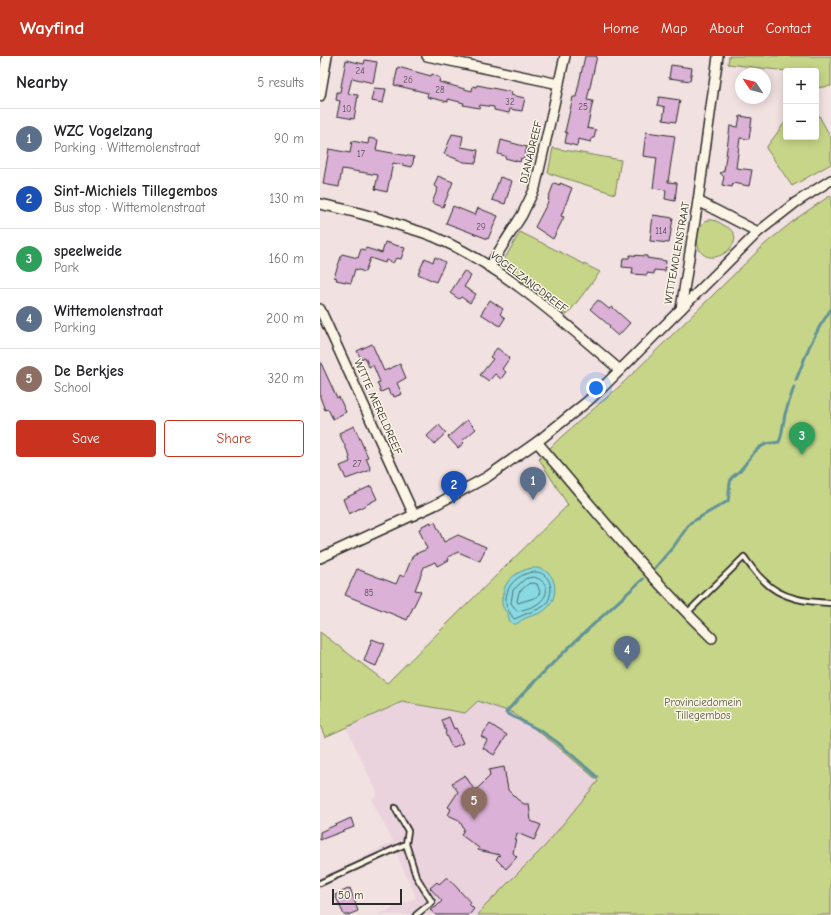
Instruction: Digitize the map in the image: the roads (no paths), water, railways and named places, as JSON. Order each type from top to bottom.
[{"type":"street","points":[[320,96],[327,56]]},
{"type":"street","points":[[427,56],[559,84]]},
{"type":"street","name":"DIANADREEF","points":[[489,267],[522,215],[535,188],[565,56]]},
{"type":"street","name":"WITTEMOLENSTRAAT","points":[[320,558],[456,495],[487,477],[537,442],[588,401],[680,309],[698,201],[718,56]]},
{"type":"street","points":[[680,309],[758,232],[795,203],[831,180]]},
{"type":"street","points":[[698,201],[758,232]]},
{"type":"street","name":"VOGELZANGDREEF","points":[[320,204],[355,211],[438,238],[509,280],[620,370]]},
{"type":"street","name":"WITTE MERELDREEF","points":[[320,309],[414,515]]},
{"type":"street","points":[[537,442],[614,532],[687,613],[712,638]]},
{"type":"lane","points":[[687,613],[744,557],[763,581],[773,589],[792,598],[810,602],[831,603]]},
{"type":"lane","points":[[395,808],[408,831],[406,844],[416,876],[432,902],[416,915]]},
{"type":"lane","points":[[320,883],[406,844]]},
{"type":"water","points":[[532,568],[543,570],[551,576],[555,590],[552,601],[550,605],[541,613],[516,624],[512,623],[502,605],[504,589],[506,584],[513,576]]},
{"type":"waterway","points":[[822,323],[831,309]]},
{"type":"waterway","points":[[796,380],[810,345],[821,324]]},
{"type":"waterway","points":[[655,568],[674,546],[690,523],[728,501],[732,477],[741,470],[752,455],[766,444],[779,442],[785,414],[794,387]]},
{"type":"waterway","points":[[597,777],[557,742],[541,731],[506,713],[523,693],[557,659],[643,579]]},
{"type":"place","name":"speelweide","points":[[802,455]]},
{"type":"place","name":"WZC Vogelzang","points":[[533,500]]},
{"type":"place","name":"Sint-Michiels Tillegembos","points":[[454,504]]},
{"type":"place","name":"Wittemolenstraat","points":[[627,669]]},
{"type":"place","name":"De Berkjes","points":[[474,820]]},
{"type":"park label","name":"Provinciedomein Tillegembos","points":[[703,708]]}]
